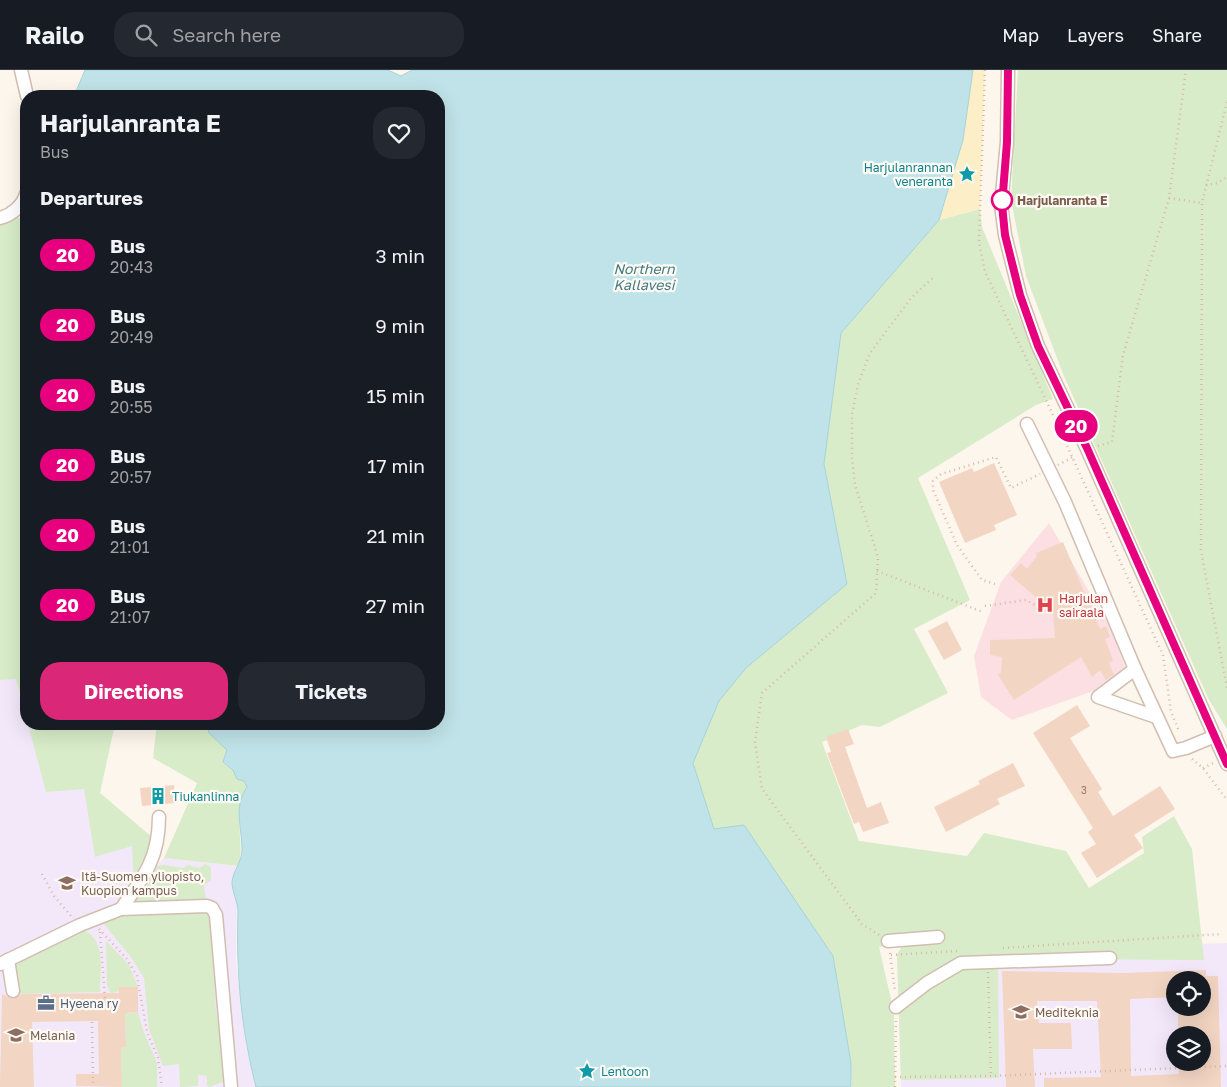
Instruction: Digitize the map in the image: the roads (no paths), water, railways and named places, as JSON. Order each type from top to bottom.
[{"type":"street","points":[[21,70],[26,90]]},
{"type":"street","points":[[1008,70],[1007,142],[1002,205],[1005,235],[1020,295],[1038,346],[1087,448],[1227,764]]},
{"type":"street","points":[[0,218],[8,216],[20,205]]},
{"type":"street","points":[[1026,424],[1105,594],[1135,669],[1173,751],[1186,748],[1215,736]]},
{"type":"street","points":[[1135,669],[1098,697],[1156,717]]},
{"type":"street","points":[[121,910],[154,858],[159,839],[159,817]]},
{"type":"street","points":[[13,991],[4,962],[84,923],[121,910],[207,906],[212,908],[216,915],[231,1087]]},
{"type":"street","points":[[888,941],[938,937]]},
{"type":"street","points":[[896,1008],[927,983],[961,963],[988,964],[1110,958]]},
{"type":"water","name":"Northern Kallavesi","points":[[85,70],[388,70],[401,76],[412,70],[973,70],[963,140],[939,220],[841,333],[824,464],[847,584],[746,668],[719,701],[693,763],[714,829],[744,825],[833,956],[851,1063],[851,1087],[256,1087],[243,1022],[238,957],[238,908],[232,882],[242,854],[239,810],[240,802],[247,787],[244,781],[237,779],[233,770],[223,762],[227,750],[209,733],[208,730],[445,730],[445,90],[77,90]]},
{"type":"place","name":"Harjulanrannan veneranta","points":[[967,174]]},
{"type":"place","name":"Harjulanranta E","points":[[1002,200]]},
{"type":"place","name":"Harjulan sairaala","points":[[1045,605]]},
{"type":"place","name":"Tiukanlinna","points":[[158,796]]},
{"type":"place","name":"Itä-Suomen yliopisto, Kuopion kampus","points":[[67,883]]},
{"type":"place","name":"Hyeena ry","points":[[46,1003]]},
{"type":"place","name":"Mediteknia","points":[[1021,1012]]},
{"type":"place","name":"Melania","points":[[16,1035]]},
{"type":"place","name":"Lentoon","points":[[587,1071]]}]
